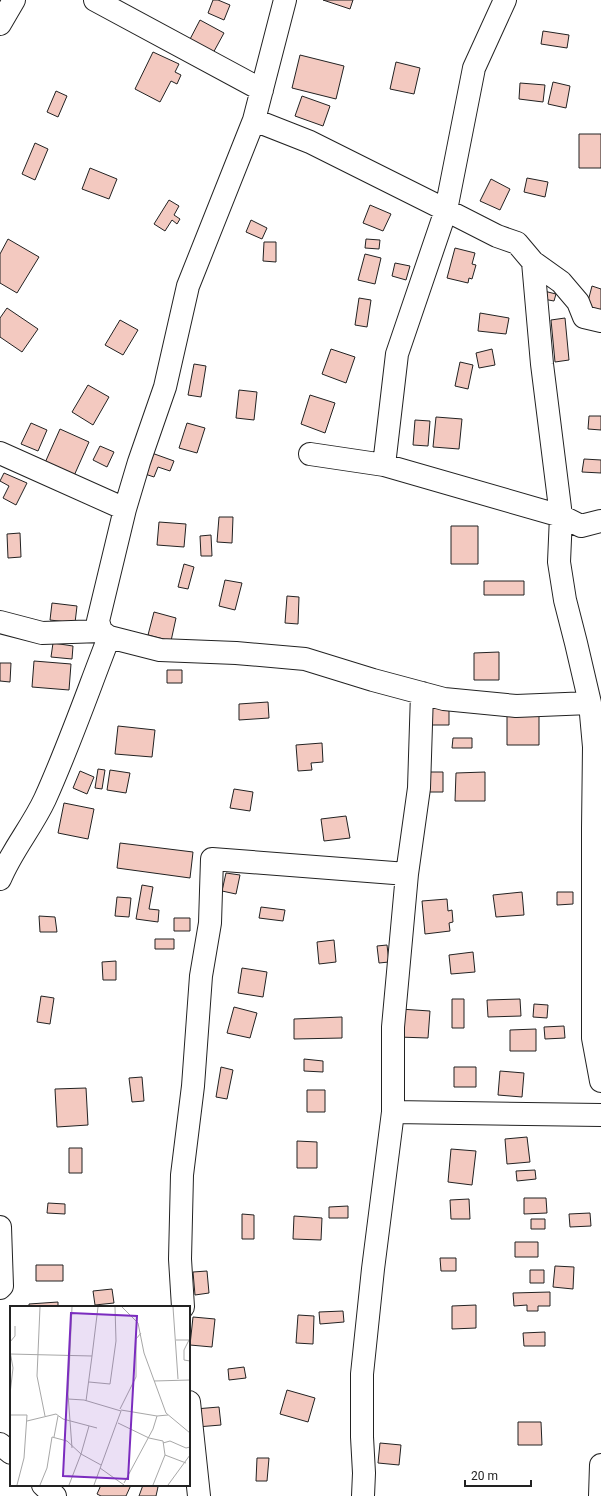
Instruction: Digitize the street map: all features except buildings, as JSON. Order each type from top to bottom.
[{"type":"street","points":[[0,24],[14,0]]},
{"type":"street","points":[[95,0],[262,90]]},
{"type":"street","points":[[0,879],[6,863],[44,801],[62,761],[105,634],[98,621],[125,509],[139,462],[165,387],[188,286],[254,120],[285,0]]},
{"type":"street","points":[[384,465],[397,354],[446,210],[474,68],[505,0]]},
{"type":"street","points":[[254,120],[310,142],[497,236],[517,243],[533,262],[561,282],[578,302],[584,317],[601,321]]},
{"type":"street","points":[[533,262],[542,364],[562,516],[559,562],[565,600],[590,703],[594,747],[592,828],[593,1038],[601,1080]]},
{"type":"street","points":[[0,453],[125,509]]},
{"type":"street","points":[[310,454],[384,465],[562,516],[581,526],[601,521]]},
{"type":"street","points":[[0,622],[42,633],[105,634],[160,650],[236,653],[305,659],[372,680],[444,699],[516,706],[590,703]]},
{"type":"street","points":[[363,1496],[362,1374],[373,1268],[393,1112],[392,1027],[407,874],[419,788],[422,693]]},
{"type":"street","points":[[183,1306],[180,1259],[182,1175],[193,1086],[200,976],[210,923],[212,859],[407,874]]},
{"type":"street","points":[[393,1112],[601,1114]]},
{"type":"street","points":[[0,1227],[2,1286],[0,1288]]},
{"type":"street","points":[[190,1411],[200,1496]]},
{"type":"street","points":[[0,1444],[10,1452]]},
{"type":"street","points":[[600,1496],[601,1465]]},
{"type":"street","points":[[44,1486],[55,1496]]}]
